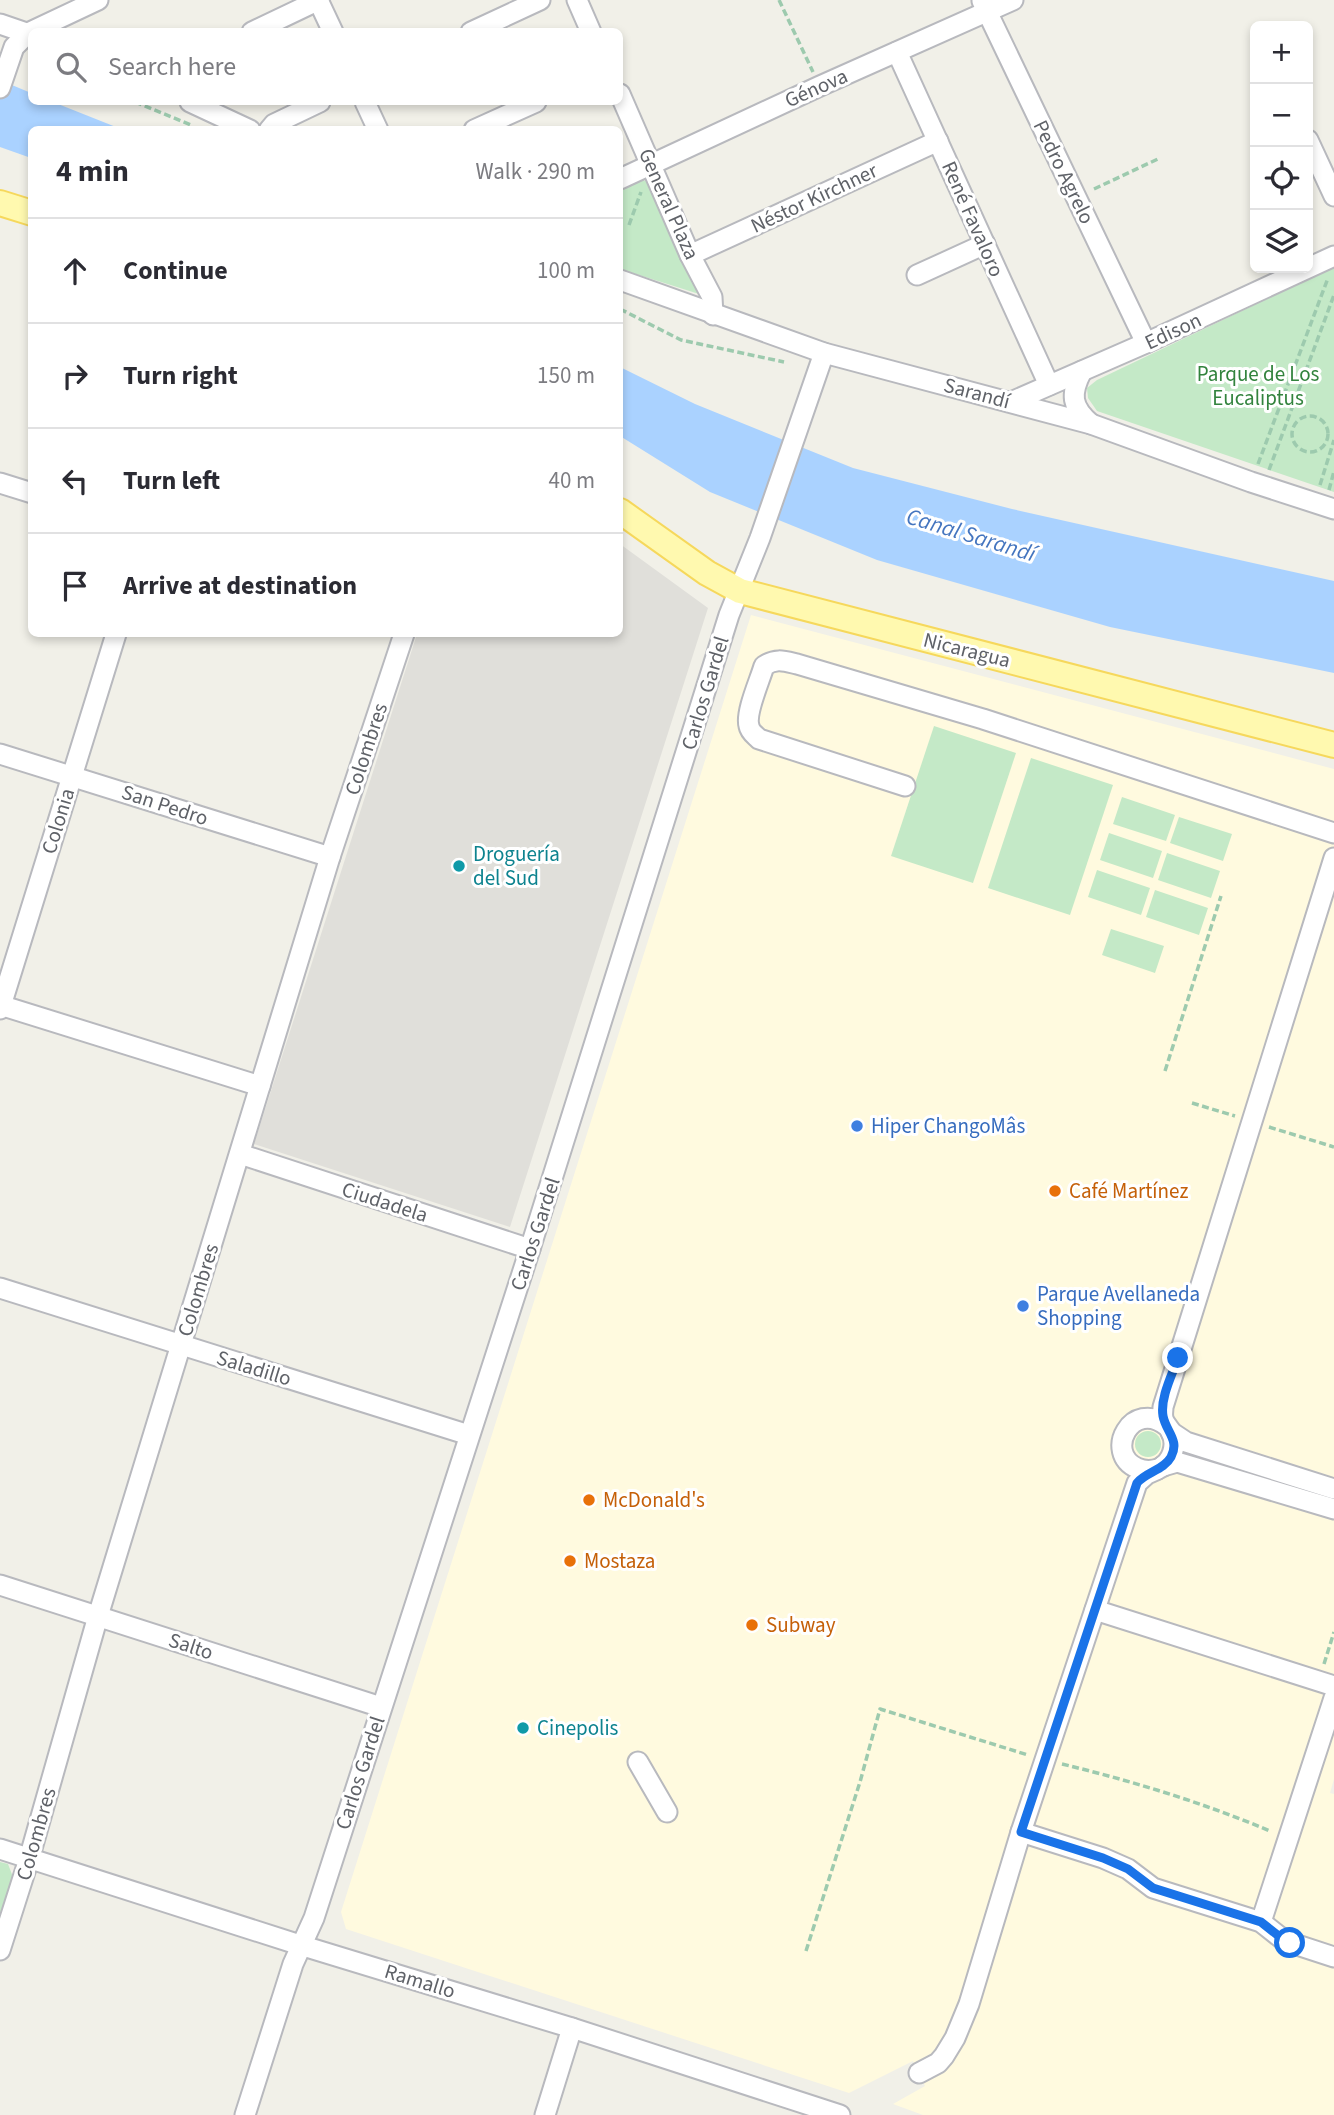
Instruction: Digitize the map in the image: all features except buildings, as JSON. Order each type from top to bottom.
[{"type":"main road","points":[[0,203],[28,212]]},
{"type":"main road","name":"Nicaragua","points":[[623,513],[707,573],[740,591],[1334,745]]},
{"type":"street","points":[[42,28],[98,0]]},
{"type":"street","points":[[260,28],[318,0],[331,28]]},
{"type":"street","points":[[480,28],[540,0]]},
{"type":"street","points":[[577,0],[589,28]]},
{"type":"street","name":"Génova","points":[[623,178],[897,52],[984,6],[1013,0]]},
{"type":"street","name":"Pedro Agrelo","points":[[984,6],[1146,343]]},
{"type":"street","points":[[0,24],[28,33]]},
{"type":"street","points":[[0,88],[14,47],[28,36]]},
{"type":"street","name":"René Favaloro","points":[[897,52],[1049,385]]},
{"type":"street","name":"General Plaza","points":[[623,101],[690,255],[712,297],[713,315]]},
{"type":"street","points":[[196,105],[241,126]]},
{"type":"street","points":[[272,126],[314,105]]},
{"type":"street","points":[[366,105],[376,126]]},
{"type":"street","points":[[483,126],[529,105]]},
{"type":"street","name":"Néstor Kirchner","points":[[690,255],[938,141]]},
{"type":"street","points":[[1311,147],[1334,196]]},
{"type":"street","points":[[917,275],[985,244]]},
{"type":"street","name":"Edison","points":[[1011,402],[1083,372],[1334,256]]},
{"type":"street","name":"Sarandí","points":[[623,281],[824,353],[1091,424],[1334,509]]},
{"type":"street","name":"Carlos Gardel","points":[[246,2115],[300,1945],[314,1918],[530,1250],[729,615],[760,538],[824,353]]},
{"type":"street","points":[[1083,372],[1076,382],[1074,400],[1081,416],[1091,424]]},
{"type":"street","points":[[0,483],[28,492]]},
{"type":"street","name":"Colonia","points":[[0,1006],[115,637]]},
{"type":"street","name":"Colombres","points":[[0,1950],[29,1859],[98,1616],[260,1086],[330,858],[403,637]]},
{"type":"street","points":[[905,786],[760,739],[749,727],[748,717],[764,666],[781,660],[797,664],[983,719],[1334,832]]},
{"type":"street","name":"San Pedro","points":[[0,754],[330,858]]},
{"type":"street","points":[[1159,1468],[1169,1461],[1174,1447],[1162,1421],[1334,858]]},
{"type":"street","points":[[0,1006],[260,1086]]},
{"type":"street","name":"Ciudadela","points":[[240,1154],[530,1250]]},
{"type":"street","name":"Saladillo","points":[[0,1288],[469,1435]]},
{"type":"street","points":[[919,2073],[938,2063],[950,2048],[969,2004],[1021,1832],[1095,1610],[1134,1474],[1122,1449],[1122,1440],[1130,1424],[1162,1421],[1186,1443],[1334,1489]]},
{"type":"street","points":[[1134,1474],[1147,1474],[1177,1462],[1334,1509]]},
{"type":"street","name":"Salto","points":[[0,1585],[381,1707]]},
{"type":"street","points":[[1095,1610],[1334,1686]]},
{"type":"street","points":[[1261,1922],[1334,1698]]},
{"type":"street","points":[[638,1762],[667,1812]]},
{"type":"street","points":[[1021,1832],[1103,1858],[1128,1869],[1153,1888],[1261,1922],[1285,1941],[1334,1957]]},
{"type":"street","name":"Ramallo","points":[[0,1850],[572,2028],[840,2115]]},
{"type":"street","points":[[545,2115],[572,2028]]},
{"type":"path","points":[[779,0],[820,86]]},
{"type":"path","points":[[142,105],[192,126]]},
{"type":"path","points":[[1076,198],[1160,158]]},
{"type":"path","points":[[629,225],[652,164]]},
{"type":"path","points":[[1257,483],[1329,276]]},
{"type":"path","points":[[1257,483],[1286,424],[1334,295]]},
{"type":"path","points":[[623,311],[681,340],[784,362]]},
{"type":"path","points":[[1306,416],[1318,418],[1328,430],[1327,441],[1324,446],[1314,451],[1302,450],[1294,441],[1294,427],[1306,416]]},
{"type":"path","points":[[1286,424],[1294,427]]},
{"type":"path","points":[[1315,502],[1334,442],[1327,441]]},
{"type":"path","points":[[1166,1071],[1221,896]]},
{"type":"path","points":[[806,1951],[864,1770],[880,1709],[1046,1761],[1215,1809],[1270,1830]]},
{"type":"shaded area","points":[[623,546],[708,608],[510,1227],[254,1144],[416,637],[623,637]]},
{"type":"shaded area","points":[[751,615],[1334,769],[1334,1779],[1330,1793],[1334,1794],[1334,2115],[923,2115],[893,2104],[925,2086],[913,2061],[849,2093],[346,1929],[341,1912]]},
{"type":"green space","points":[[643,180],[652,184],[699,294],[623,270],[623,189]]},
{"type":"green space","name":"Parque de Los Eucaliptus","points":[[1334,267],[1334,492],[1097,411],[1088,398],[1087,388],[1097,380]]},
{"type":"green space","points":[[934,726],[1016,753],[973,883],[891,856]]},
{"type":"green space","points":[[1031,758],[1113,785],[1070,915],[988,888]]},
{"type":"green space","points":[[1122,797],[1175,815],[1166,841],[1113,824]]},
{"type":"green space","points":[[1179,817],[1232,834],[1223,861],[1170,843]]},
{"type":"green space","points":[[1109,833],[1162,851],[1153,878],[1100,860]]},
{"type":"green space","points":[[1167,853],[1220,871],[1211,898],[1158,880]]},
{"type":"green space","points":[[1097,870],[1150,888],[1141,915],[1088,897]]},
{"type":"green space","points":[[1155,890],[1208,908],[1199,935],[1146,917]]},
{"type":"green space","points":[[1111,929],[1164,946],[1155,973],[1102,955]]},
{"type":"green space","points":[[1148,1431],[1158,1434],[1161,1444],[1158,1454],[1148,1457],[1138,1454],[1135,1444],[1138,1434]]},
{"type":"green space","points":[[0,1862],[8,1864],[13,1877],[0,1914]]},
{"type":"water","points":[[0,80],[28,92],[28,105],[61,105],[113,126],[28,126],[28,157],[0,147]]},
{"type":"water","name":"Canal Sarandí","points":[[623,368],[695,404],[853,468],[1012,509],[1334,581],[1334,673],[1110,627],[877,560],[710,492],[623,438]]},
{"type":"place","name":"Droguería del Sud","points":[[459,866]]},
{"type":"place","name":"Hiper ChangoMâs","points":[[857,1126]]},
{"type":"place","name":"Café Martínez","points":[[1055,1191]]},
{"type":"place","name":"Parque Avellaneda Shopping","points":[[1023,1306]]},
{"type":"place","name":"McDonald's","points":[[589,1500]]},
{"type":"place","name":"Mostaza","points":[[570,1561]]},
{"type":"place","name":"Subway","points":[[752,1625]]},
{"type":"place","name":"Cinepolis","points":[[523,1728]]},
{"type":"route","points":[[1178,1358],[1163,1407],[1163,1419],[1174,1439],[1172,1454],[1163,1466],[1137,1483],[1021,1832],[1103,1858],[1128,1869],[1153,1888],[1261,1922],[1290,1943]]}]
